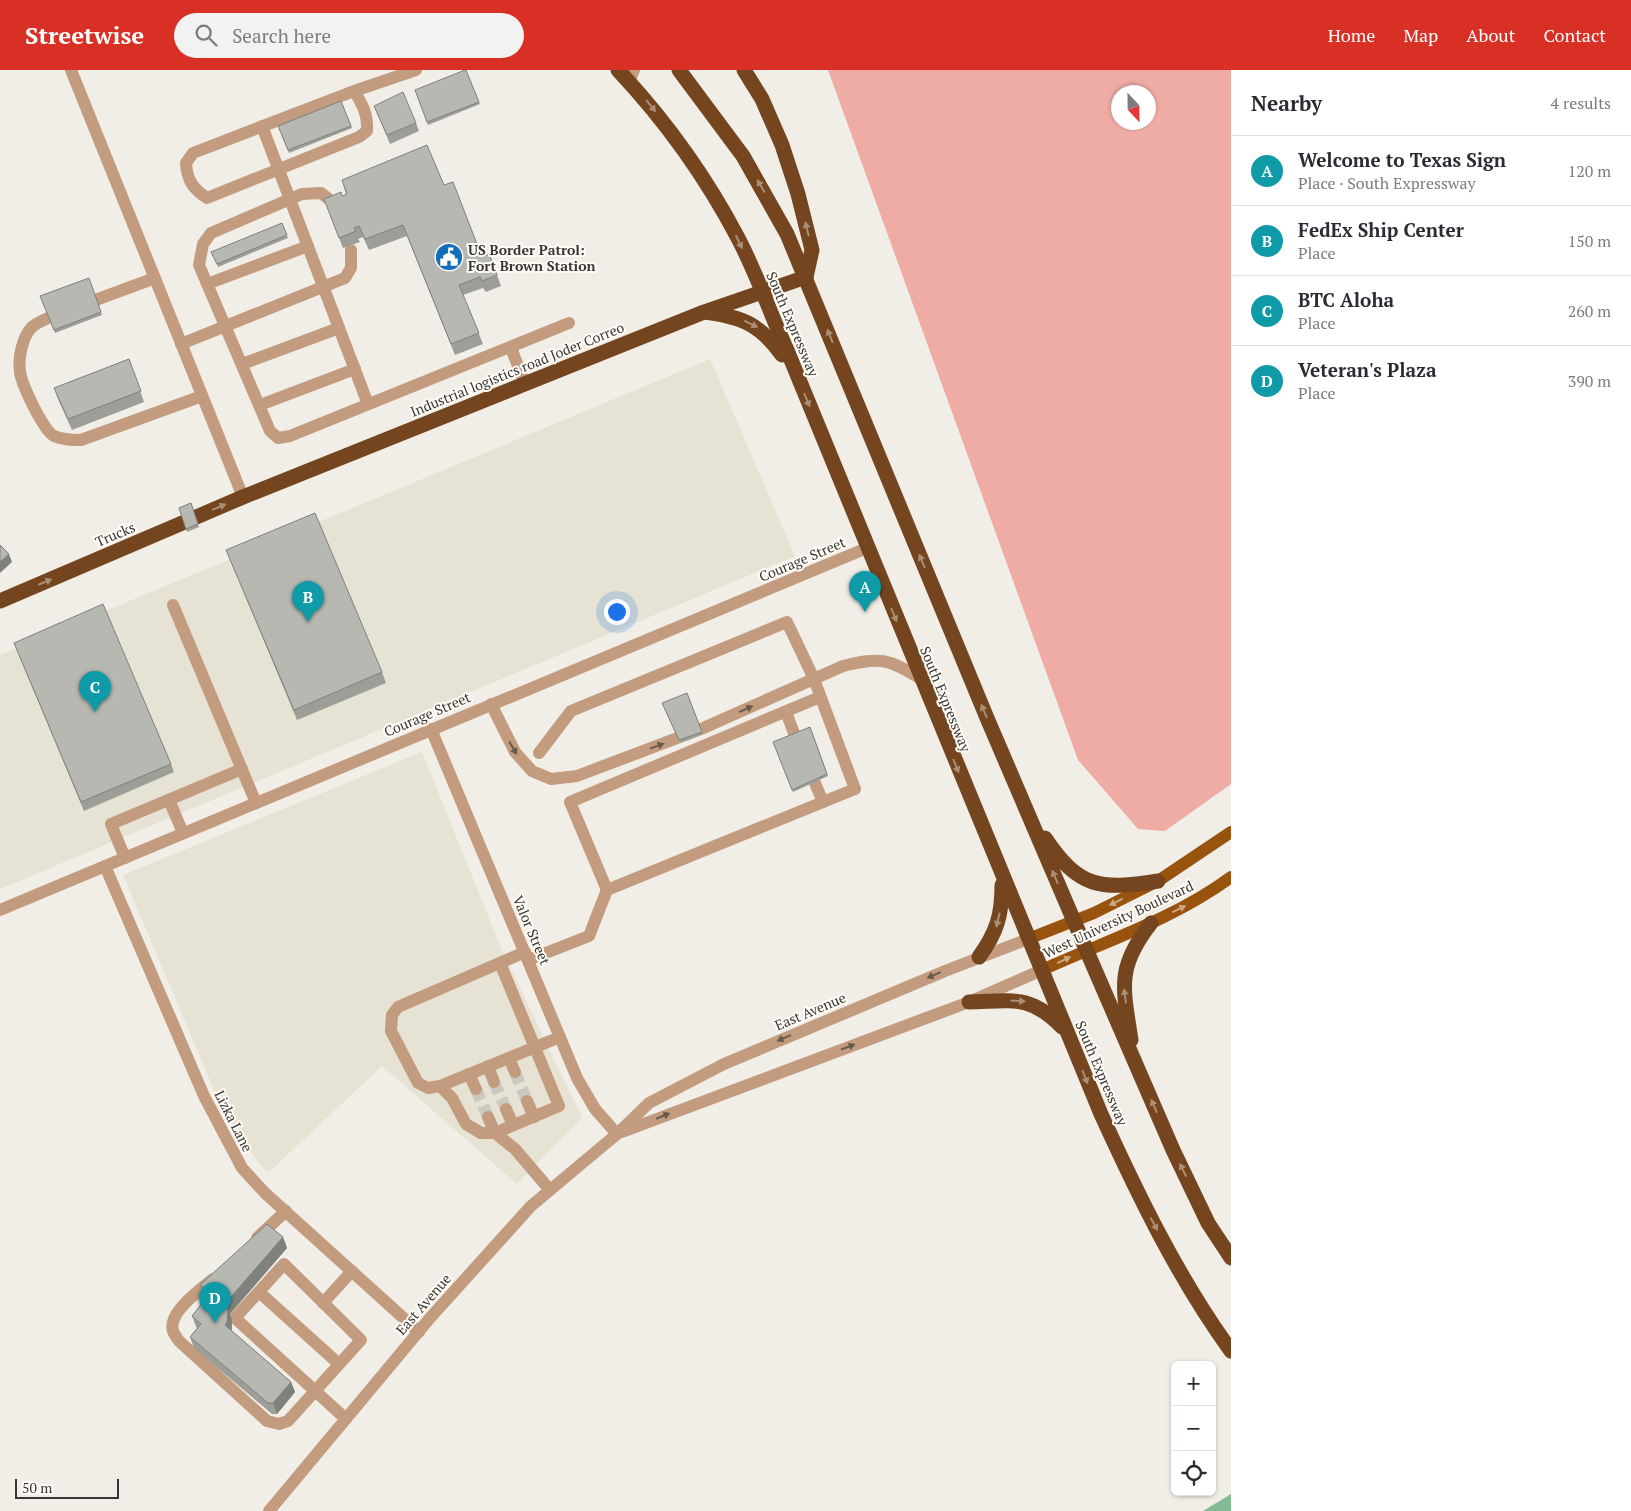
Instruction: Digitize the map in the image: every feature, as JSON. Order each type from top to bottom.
[{"type":"highway","name":"South Expressway","points":[[618,70],[631,76],[708,185],[738,239],[796,374],[1100,1114],[1134,1186],[1177,1264],[1231,1351]]},
{"type":"highway","name":"South Expressway","points":[[679,70],[743,156],[787,234],[1024,807],[1086,950],[1173,1150],[1208,1223],[1231,1258]]},
{"type":"highway","points":[[744,70],[762,99],[782,146],[798,194],[812,250],[806,277]]},
{"type":"highway","name":"Industrial logistics road Joder Correo","points":[[243,497],[704,312],[761,290],[806,277]]},
{"type":"highway","points":[[704,312],[728,315],[752,323],[773,341],[796,374]]},
{"type":"highway","name":"Trucks","points":[[0,601],[243,497]]},
{"type":"highway","points":[[1024,807],[1053,850],[1067,866],[1087,881],[1103,886],[1124,886],[1158,881]]},
{"type":"highway","points":[[980,957],[994,936],[1002,902],[1002,878]]},
{"type":"highway","points":[[1135,1062],[1123,983],[1127,962],[1136,942],[1151,923]]},
{"type":"highway","points":[[970,1002],[1029,1002],[1052,1016],[1067,1032]]},
{"type":"main road","name":"West University Boulevard","points":[[1028,939],[1074,922],[1158,881],[1231,832]]},
{"type":"main road","name":"West University Boulevard","points":[[1042,970],[1151,923],[1205,896],[1231,877]]},
{"type":"street","points":[[71,70],[243,497]]},
{"type":"street","points":[[354,91],[368,119],[367,131],[359,137],[207,198],[196,191],[187,175],[186,163],[193,153],[354,91],[416,70]]},
{"type":"street","points":[[262,126],[368,404]]},
{"type":"street","points":[[334,204],[321,193],[302,194],[211,233],[203,244],[200,265],[207,284],[270,431],[278,438],[290,436],[569,324]]},
{"type":"street","points":[[207,284],[308,246]]},
{"type":"street","points":[[181,344],[345,278],[350,268],[351,250]]},
{"type":"street","points":[[155,278],[49,318],[32,328],[24,342],[20,358],[20,373],[44,426],[54,436],[69,440],[81,440],[202,396]]},
{"type":"street","points":[[242,364],[339,328]]},
{"type":"street","points":[[511,348],[525,384]]},
{"type":"street","points":[[260,405],[355,369]]},
{"type":"street","name":"Courage Street","points":[[0,910],[867,548]]},
{"type":"street","points":[[173,605],[256,802]]},
{"type":"street","points":[[539,753],[572,711],[787,622],[814,678],[855,789],[607,890]]},
{"type":"street","points":[[492,704],[514,752],[532,771],[551,778],[577,776],[678,739],[843,666],[866,660],[887,660],[920,679]]},
{"type":"street","points":[[560,1036],[440,1086],[428,1088],[418,1083],[391,1031],[392,1015],[398,1006],[500,963],[589,936],[607,890],[570,802],[820,697]]},
{"type":"street","points":[[786,712],[795,736]]},
{"type":"street","name":"Valor Street","points":[[431,729],[587,1097],[617,1134]]},
{"type":"street","points":[[125,858],[111,824],[242,769]]},
{"type":"street","points":[[815,782],[823,802]]},
{"type":"street","points":[[169,800],[183,833]]},
{"type":"street","name":"Lizka Lane","points":[[105,866],[204,1096],[242,1168],[286,1211],[419,1332]]},
{"type":"street","name":"East Avenue","points":[[269,1511],[419,1332],[531,1206],[617,1134],[648,1103],[724,1064],[980,957],[1028,939]]},
{"type":"street","points":[[440,1086],[452,1098],[466,1124],[481,1133],[495,1133],[559,1106],[500,963]]},
{"type":"street","name":"East Avenue","points":[[617,1134],[970,1002],[1042,970]]},
{"type":"street","points":[[508,1058],[515,1072]]},
{"type":"street","points":[[488,1066],[494,1082]]},
{"type":"street","points":[[469,1074],[476,1089]]},
{"type":"street","points":[[527,1101],[534,1117]]},
{"type":"street","points":[[506,1109],[513,1125]]},
{"type":"street","points":[[488,1117],[495,1133],[515,1149],[550,1190]]},
{"type":"street","points":[[250,1244],[286,1211]]},
{"type":"street","points":[[222,1270],[178,1310],[172,1320],[172,1331],[179,1341],[267,1420],[279,1424],[288,1421],[315,1391],[339,1364],[361,1340],[284,1264],[234,1318],[315,1391],[346,1419]]},
{"type":"street","points":[[323,1303],[352,1271]]},
{"type":"street","points":[[259,1292],[339,1364]]},
{"type":"shaded area","points":[[828,70],[1231,70],[1231,784],[1165,831],[1138,829],[1078,760]]},
{"type":"shaded area","points":[[710,359],[795,556],[0,889],[0,655]]},
{"type":"shaded area","points":[[422,752],[502,950],[582,1118],[517,1184],[382,1066],[268,1173],[230,1128],[123,875]]},
{"type":"shaded area","points":[[1231,1494],[1231,1511],[1203,1511]]},
{"type":"building","points":[[466,70],[479,102],[427,122],[415,90]]},
{"type":"building","points":[[403,92],[416,123],[387,135],[374,106]]},
{"type":"building","points":[[341,101],[351,126],[288,150],[278,126]]},
{"type":"building","name":"US Border Patrol: Fort Brown Station","points":[[427,145],[444,185],[453,182],[482,257],[489,254],[497,275],[482,281],[480,277],[459,285],[479,333],[451,344],[403,225],[365,239],[359,226],[354,228],[356,231],[339,238],[324,199],[341,192],[342,196],[347,194],[342,180]]},
{"type":"building","points":[[282,223],[287,235],[217,264],[211,252]]},
{"type":"building","points":[[89,278],[101,312],[54,330],[40,296]]},
{"type":"building","points":[[129,359],[141,391],[68,419],[54,388]]},
{"type":"building","points":[[191,503],[198,524],[186,529],[179,508]]},
{"type":"building","points":[[315,513],[382,672],[294,710],[226,550]]},
{"type":"building","points":[[0,545],[9,554],[0,562]]},
{"type":"building","points":[[103,604],[171,764],[81,802],[14,643]]},
{"type":"building","points":[[687,693],[702,732],[679,740],[662,703]]},
{"type":"building","points":[[810,727],[827,774],[792,790],[773,742]]},
{"type":"building","points":[[267,1224],[283,1237],[224,1305],[228,1309],[225,1325],[291,1382],[273,1403],[268,1403],[190,1337],[201,1324],[192,1316],[210,1293],[200,1285]]},
{"type":"tunnel","points":[[515,1072],[527,1101]]},
{"type":"tunnel","points":[[494,1082],[506,1109]]},
{"type":"tunnel","points":[[476,1089],[488,1117]]},
{"type":"place","name":"US Border Patrol: Fort Brown Station","points":[[449,257]]},
{"type":"place","name":"Welcome to Texas Sign","points":[[865,612]]},
{"type":"place","name":"FedEx Ship Center","points":[[308,622]]},
{"type":"place","name":"BTC Aloha","points":[[95,712]]},
{"type":"place","name":"Veteran's Plaza","points":[[215,1323]]}]
